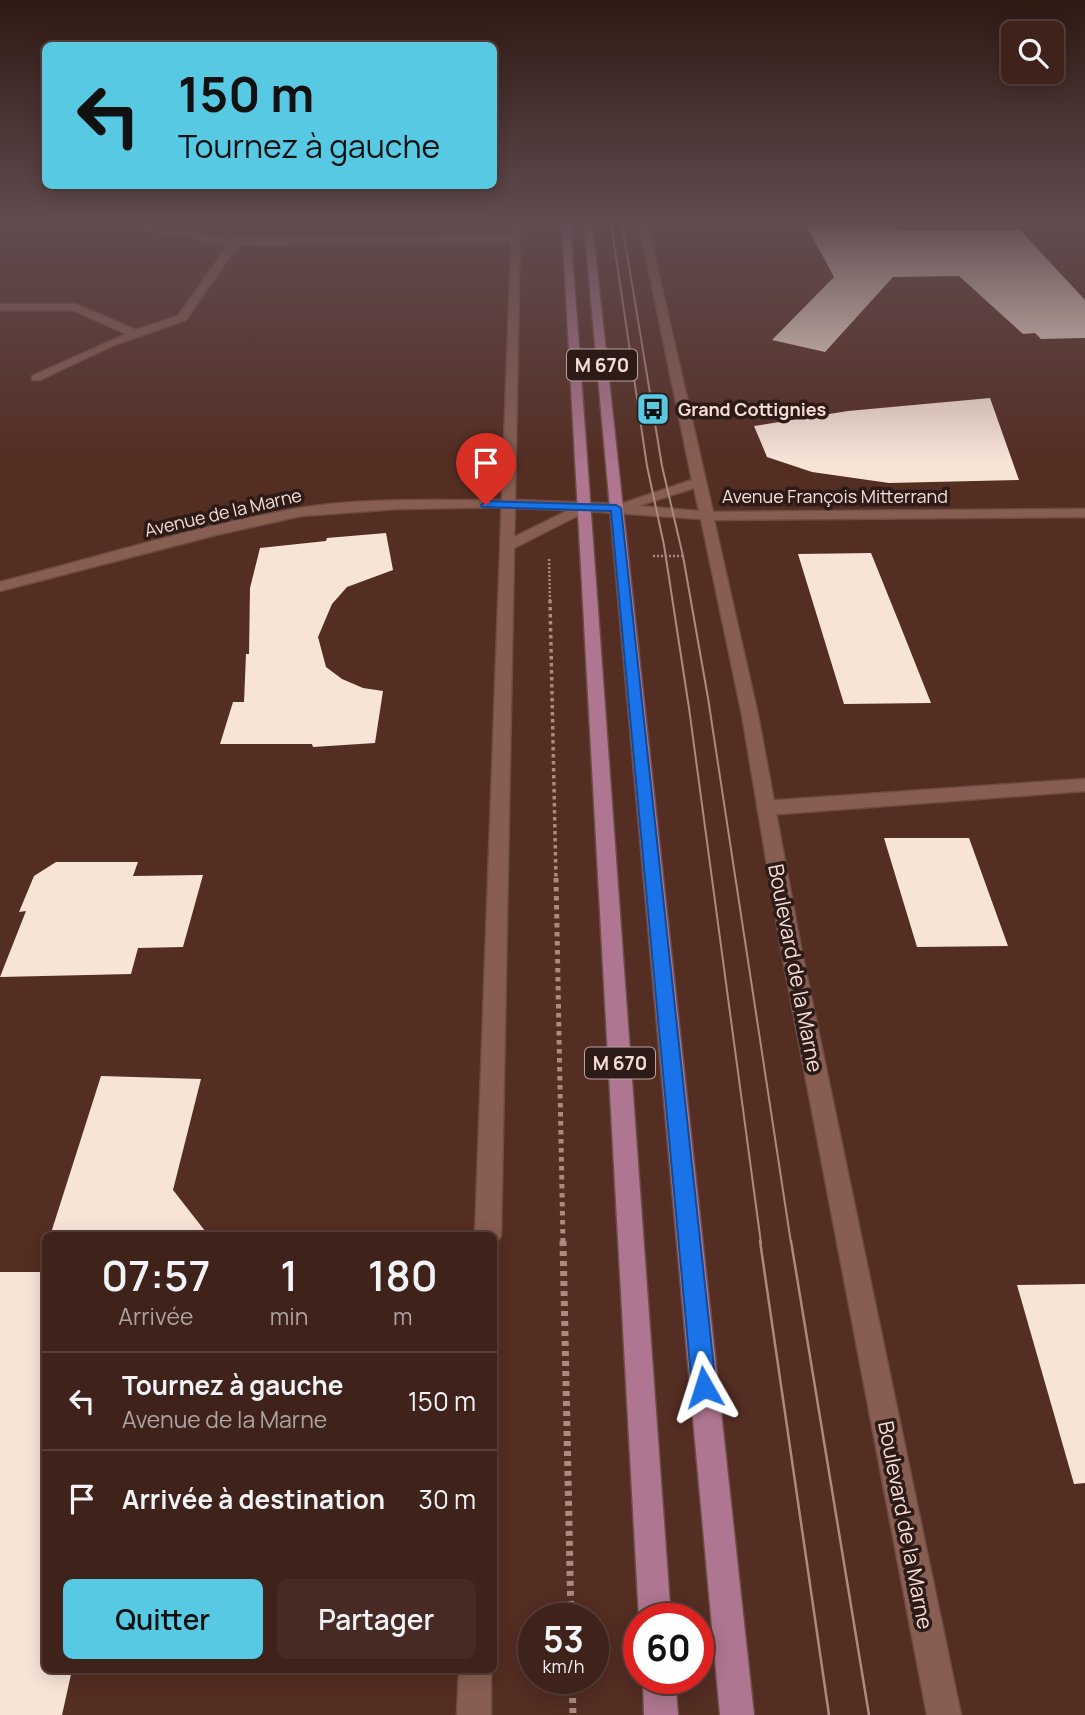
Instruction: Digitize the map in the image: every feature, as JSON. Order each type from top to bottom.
[{"type":"main road","name":"M 670","points":[[572,303],[654,1603]]},
{"type":"main road","name":"M 670","points":[[596,303],[737,1715]]},
{"type":"main road","points":[[660,1694],[662,1715]]},
{"type":"street","points":[[36,378],[110,343],[182,318],[192,303]]},
{"type":"street","points":[[488,1232],[514,303]]},
{"type":"street","name":"Boulevard de la Marne","points":[[661,303],[750,715],[790,948],[944,1715]]},
{"type":"street","points":[[0,306],[75,307],[136,334]]},
{"type":"street","points":[[616,508],[701,482]]},
{"type":"street","name":"Avenue de la Marne","points":[[0,587],[214,531],[301,512],[397,505],[507,504],[586,507]]},
{"type":"street","points":[[507,546],[586,507]]},
{"type":"street","name":"Avenue François Mitterrand","points":[[586,507],[709,516],[1085,513]]},
{"type":"street","points":[[766,807],[1085,785]]},
{"type":"street","points":[[474,1715],[475,1673]]},
{"type":"path","points":[[547,526],[571,1603]]},
{"type":"path","points":[[572,1694],[573,1715]]},
{"type":"building","points":[[808,303],[869,303],[825,352],[772,340]]},
{"type":"building","points":[[989,303],[1085,303],[1085,338],[1041,339],[1035,333],[1023,334]]},
{"type":"building","points":[[990,398],[1019,480],[889,483],[812,472],[767,457],[754,426],[848,411]]},
{"type":"building","points":[[386,533],[393,570],[347,587],[332,604],[318,637],[326,667],[342,679],[363,688],[383,691],[375,743],[313,747],[312,744],[220,744],[233,702],[244,702],[246,654],[249,654],[250,588],[260,548]]},
{"type":"building","points":[[871,553],[931,703],[844,704],[798,554]]},
{"type":"building","points":[[884,838],[969,838],[1008,946],[917,947]]},
{"type":"building","points":[[56,862],[138,862],[133,876],[203,875],[183,947],[138,948],[131,974],[0,977],[26,911],[19,912],[34,876]]},
{"type":"building","points":[[101,1076],[201,1079],[173,1190],[206,1232],[51,1232]]},
{"type":"building","points":[[0,1272],[42,1272],[42,1673],[71,1673],[62,1715],[0,1715]]},
{"type":"building","points":[[1085,1284],[1085,1483],[1074,1484],[1017,1285]]},
{"type":"tram line","points":[[623,303],[647,466],[664,545],[689,708],[761,1243]]},
{"type":"tram line","points":[[635,303],[662,466],[683,556],[708,698],[791,1243]]},
{"type":"tram line","points":[[760,1241],[829,1715]]},
{"type":"tram line","points":[[791,1241],[869,1715]]},
{"type":"place","name":"Grand Cottignies","points":[[653,409]]},
{"type":"route","points":[[486,505],[616,508],[704,1387]]}]
